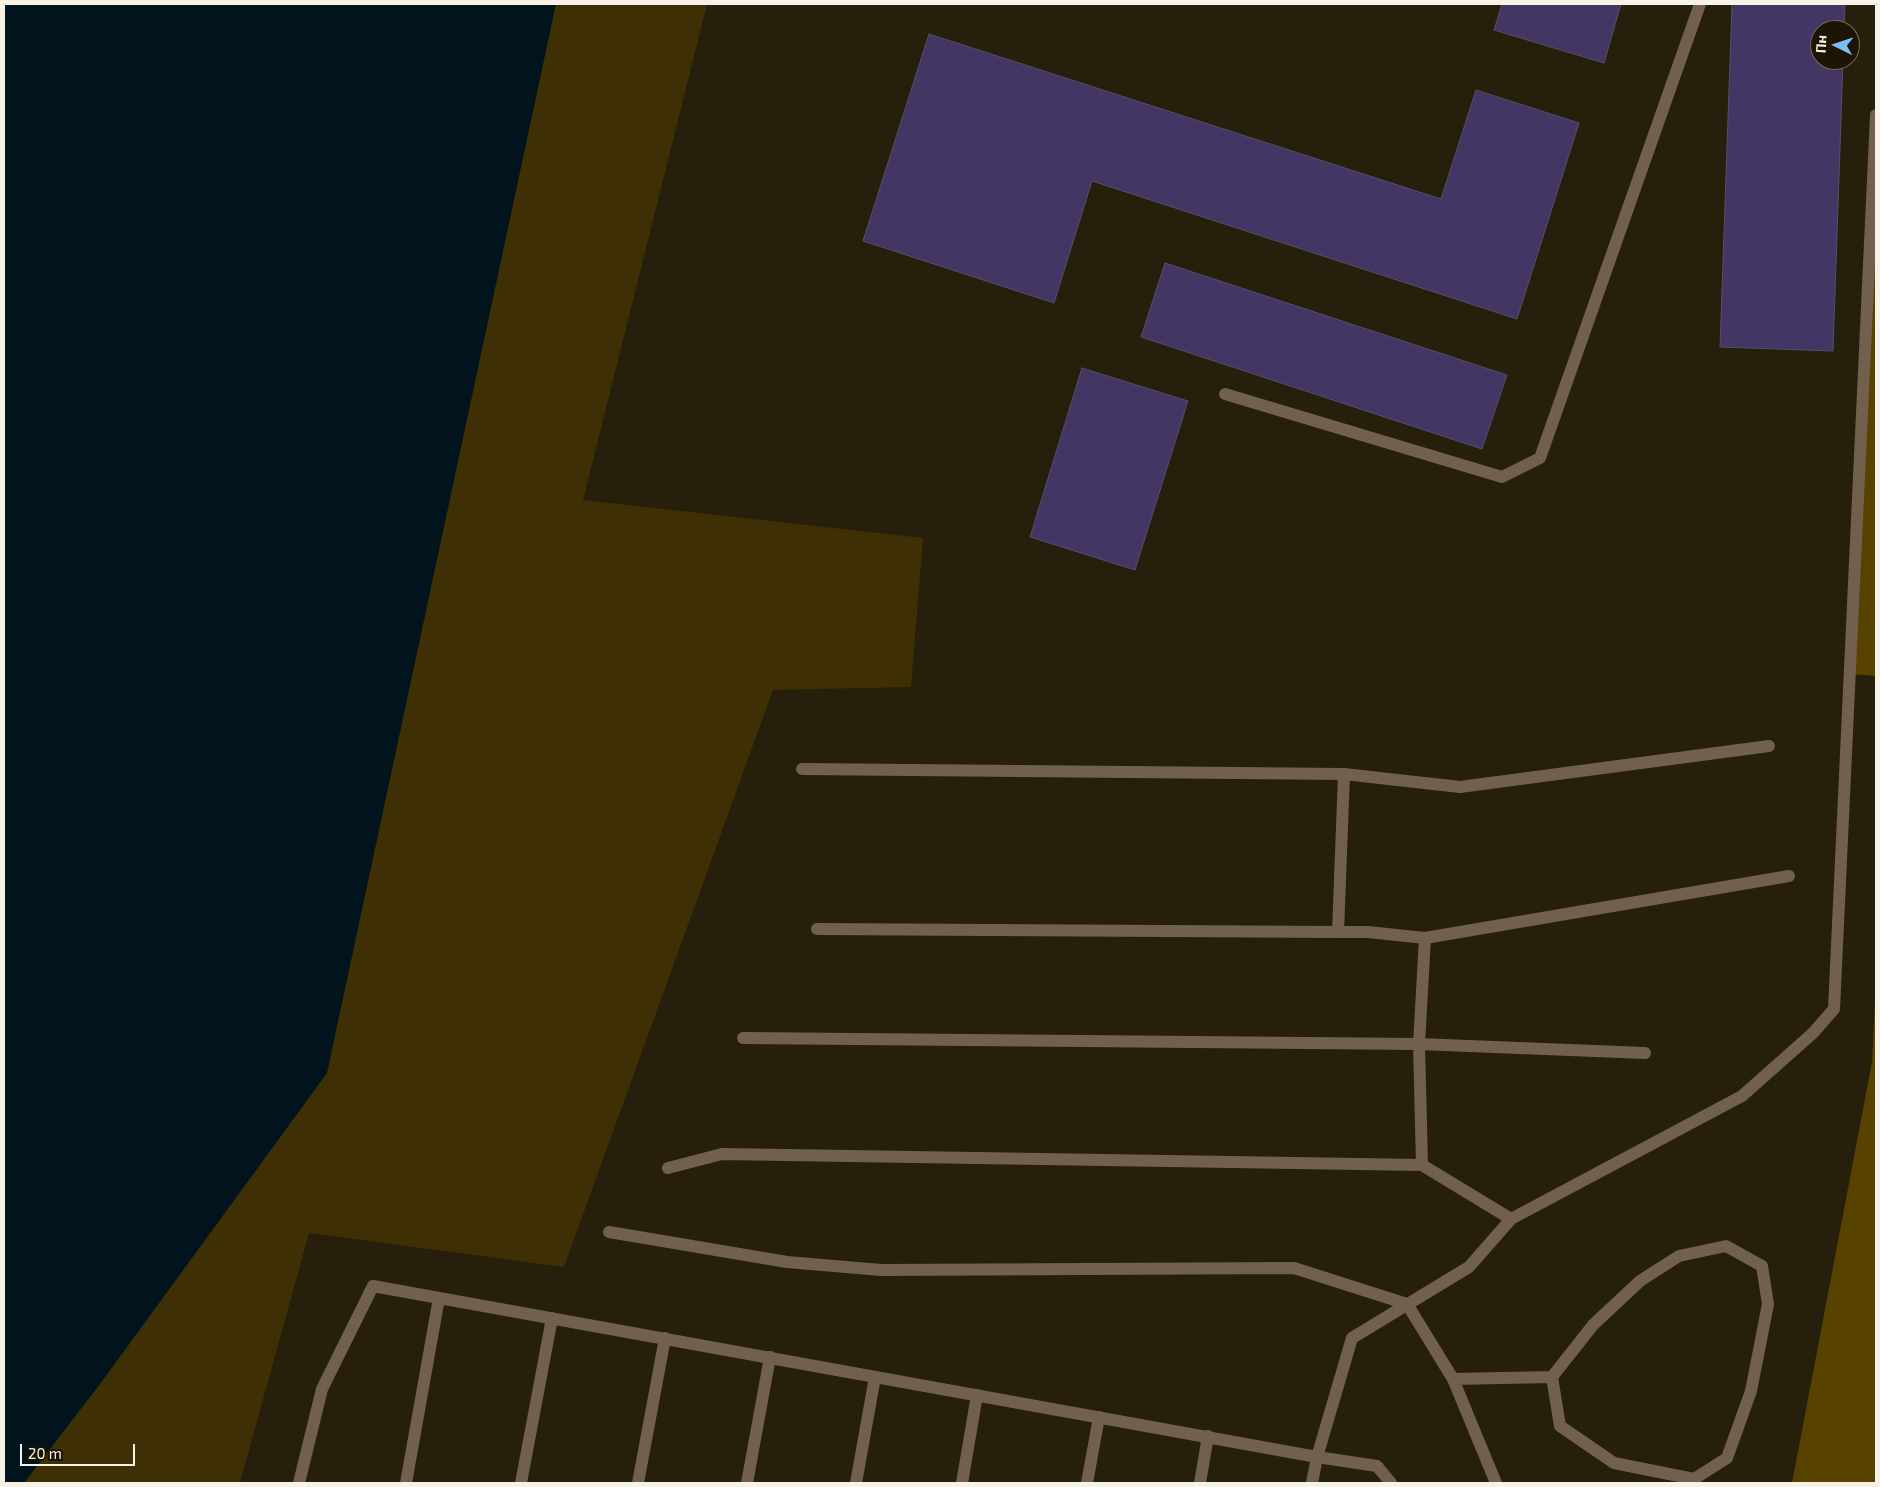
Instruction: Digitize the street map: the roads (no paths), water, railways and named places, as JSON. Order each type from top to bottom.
[{"type":"lane","points":[[1225,394],[1502,477],[1540,458],[1700,4]]},
{"type":"lane","points":[[1312,1483],[1317,1457],[1352,1338],[1469,1267],[1511,1219],[1742,1096],[1814,1033],[1834,1009],[1876,114]]},
{"type":"lane","points":[[802,769],[1344,774],[1460,787],[1769,746]]},
{"type":"lane","points":[[1338,932],[1344,774]]},
{"type":"lane","points":[[817,929],[1368,932],[1425,938],[1789,876]]},
{"type":"lane","points":[[1422,1165],[1419,1044],[1425,938]]},
{"type":"lane","points":[[743,1038],[1419,1044],[1645,1053]]},
{"type":"lane","points":[[668,1168],[722,1154],[1422,1165],[1511,1219]]},
{"type":"lane","points":[[608,1232],[786,1262],[881,1270],[1294,1268],[1407,1304],[1453,1379],[1496,1483]]},
{"type":"lane","points":[[1726,1246],[1762,1266],[1768,1304],[1751,1391],[1727,1458],[1694,1479],[1614,1463],[1560,1426],[1552,1377],[1593,1325],[1640,1282],[1679,1256],[1726,1246]]},
{"type":"lane","points":[[299,1483],[322,1389],[373,1286],[1317,1457],[1377,1466],[1391,1483]]},
{"type":"lane","points":[[406,1483],[438,1298]]},
{"type":"lane","points":[[521,1483],[552,1318]]},
{"type":"lane","points":[[638,1483],[664,1338]]},
{"type":"lane","points":[[747,1483],[770,1357]]},
{"type":"lane","points":[[856,1483],[875,1377]]},
{"type":"lane","points":[[1453,1379],[1552,1377]]},
{"type":"lane","points":[[962,1483],[977,1395]]},
{"type":"lane","points":[[1087,1483],[1099,1417]]},
{"type":"lane","points":[[1200,1483],[1208,1436]]},
{"type":"water","points":[[4,4],[556,4],[327,1073],[100,1384],[24,1483],[4,1483]]}]
